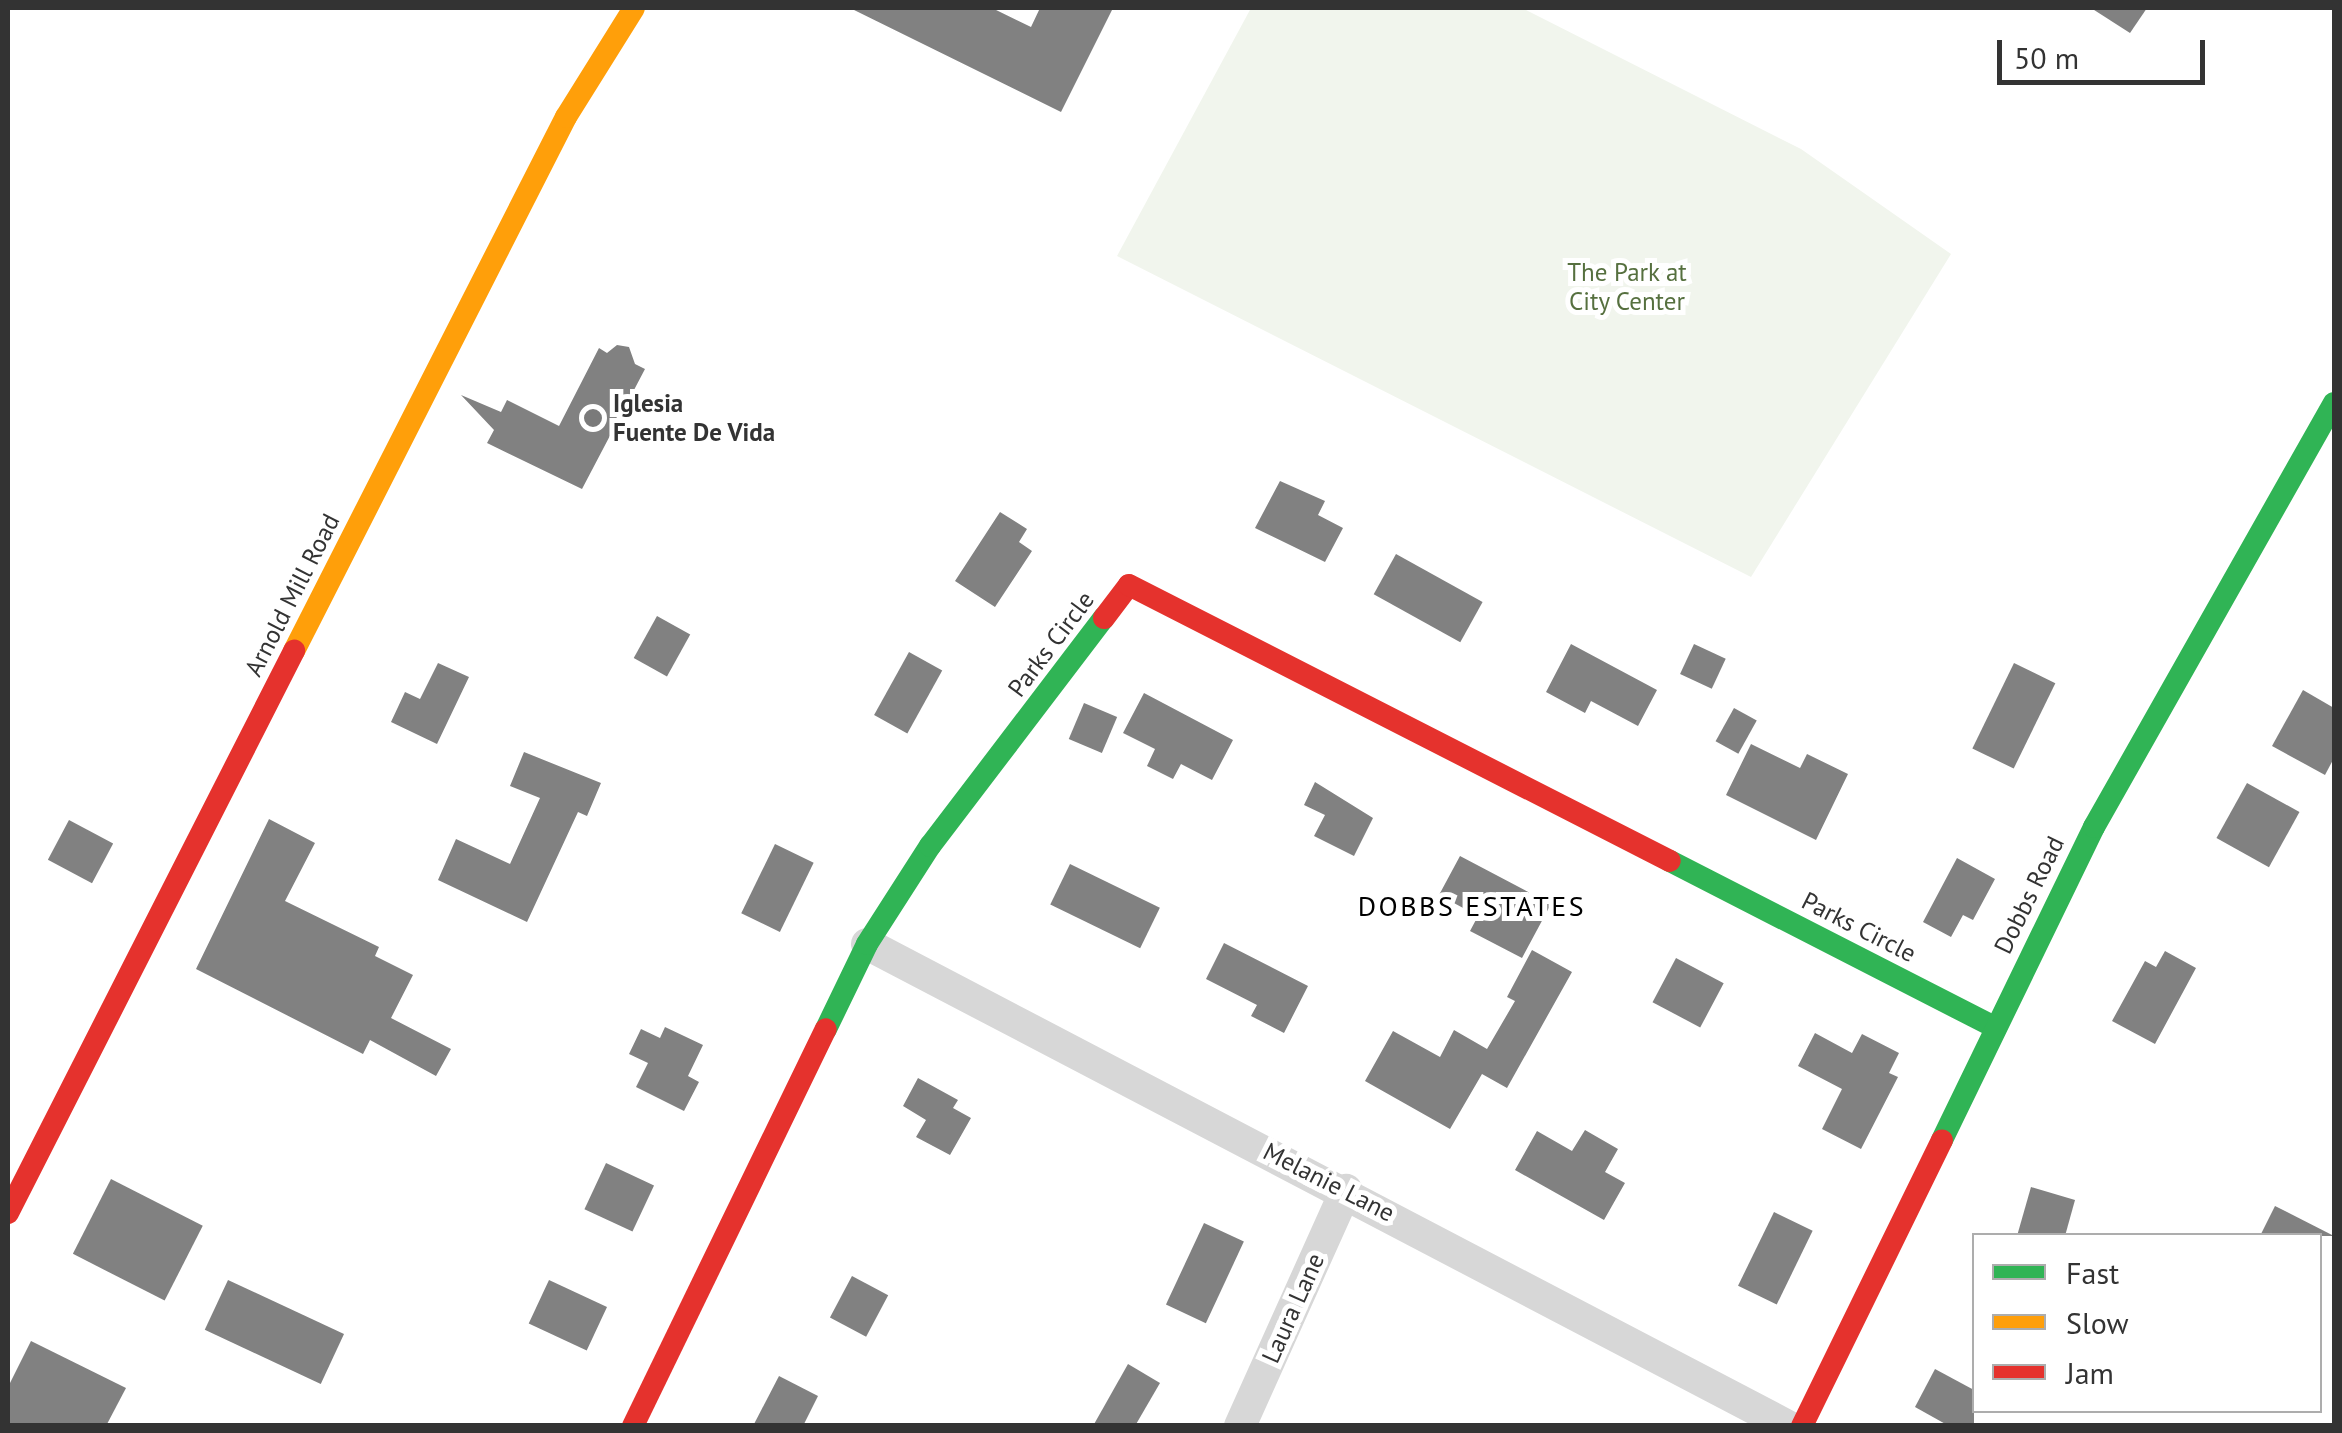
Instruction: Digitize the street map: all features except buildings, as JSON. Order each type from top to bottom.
[{"type":"street","name":"Arnold Mill Road","points":[[8,1213],[566,117],[633,8]]},
{"type":"street","name":"Dobbs Road","points":[[1802,1426],[1994,1027],[2128,763],[2334,403]]},
{"type":"street","name":"Parks Circle","points":[[633,1426],[867,944],[930,846],[1129,586],[1994,1027]]},
{"type":"street","name":"Melanie Lane","points":[[867,944],[1346,1190],[1788,1426]]},
{"type":"street","name":"Laura Lane","points":[[1240,1426],[1346,1190]]},
{"type":"green space","name":"The Park at City Center","points":[[1251,8],[1522,8],[1801,149],[1951,254],[1751,577],[1117,256]]},
{"type":"traffic: fast","points":[[1942,1140],[2094,827],[2334,403]]},
{"type":"traffic: fast","points":[[826,1029],[867,944],[930,846],[1104,618]]},
{"type":"traffic: fast","points":[[1670,861],[1995,1027]]},
{"type":"traffic: slow","points":[[294,651],[566,117],[634,8]]},
{"type":"traffic: jam","points":[[1104,618],[1129,585],[1670,861]]},
{"type":"traffic: jam","points":[[8,1213],[294,651]]},
{"type":"traffic: jam","points":[[633,1426],[826,1029]]},
{"type":"traffic: jam","points":[[1802,1426],[1942,1140]]},
{"type":"place","name":"Iglesia Fuente De Vida","points":[[593,418]]},
{"type":"district","name":"DOBBS ESTATES","points":[[1472,906]]}]
